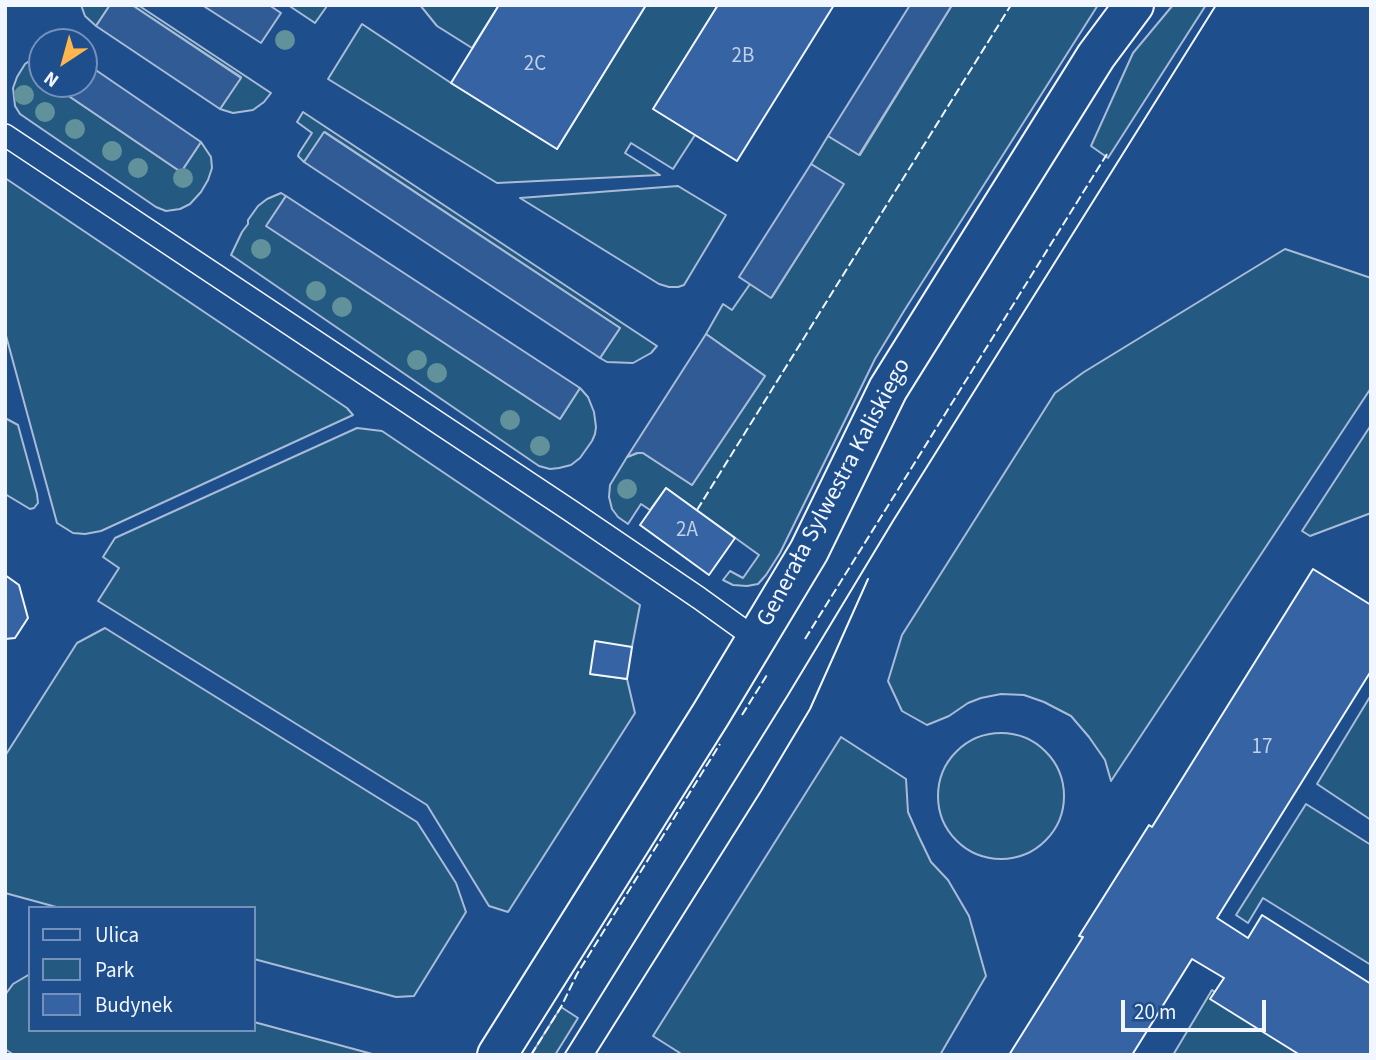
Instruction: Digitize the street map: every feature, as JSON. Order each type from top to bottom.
[{"type":"street","name":"Generała Sylwestra Kaliskiego","points":[[496,1055],[809,551],[888,389],[1096,56],[1134,5]]},
{"type":"lane","points":[[5,135],[559,504],[756,639]]},
{"type":"green space","points":[[81,5],[110,5],[96,26],[85,16]]},
{"type":"green space","points":[[132,5],[138,5],[271,93],[253,110],[233,113],[220,109],[241,77]]},
{"type":"green space","points":[[288,5],[326,5],[327,6],[315,23]]},
{"type":"green space","points":[[420,5],[499,5],[472,48],[437,26]]},
{"type":"green space","points":[[646,5],[718,5],[654,109],[695,135],[673,169],[631,143],[625,153],[660,175],[497,183],[328,79],[362,24],[557,149]]},
{"type":"green space","points":[[952,5],[1098,5],[875,359],[780,553],[758,584],[733,585],[723,580],[730,571],[743,578],[759,555],[666,488],[650,510],[641,504],[628,524],[612,509],[610,485],[627,457],[643,453],[692,485],[765,376],[706,334],[723,304],[732,310],[750,284],[772,297],[843,185],[811,164],[828,136],[860,155]]},
{"type":"green space","points":[[1173,5],[1206,5],[1108,158],[1091,146],[1133,53]]},
{"type":"green space","points":[[28,62],[28,98],[72,98],[181,172],[201,142],[211,157],[212,168],[201,192],[190,204],[180,209],[166,211],[156,207],[20,114],[15,106],[13,88]]},
{"type":"green space","points":[[303,112],[657,346],[651,353],[633,363],[607,362],[600,358],[620,328],[325,132],[304,162],[298,156],[312,133],[297,122]]},
{"type":"green space","points":[[5,178],[347,408],[353,415],[101,531],[73,533],[57,523],[5,332]]},
{"type":"green space","points":[[678,186],[726,215],[684,285],[678,287],[659,284],[520,198]]},
{"type":"green space","points":[[281,193],[286,196],[267,226],[560,419],[580,388],[588,397],[596,427],[592,441],[580,458],[571,465],[559,468],[539,466],[231,255],[258,206]]},
{"type":"green space","points":[[1285,249],[1371,278],[1371,388],[1111,781],[1105,760],[1071,716],[1024,695],[1001,694],[981,698],[927,725],[902,711],[888,681],[902,635],[1055,393],[1084,372]]},
{"type":"green space","points":[[5,418],[18,425],[37,494],[38,503],[34,508],[30,509],[5,494]]},
{"type":"green space","points":[[1371,425],[1371,513],[1310,536],[1302,531]]},
{"type":"green space","points":[[357,428],[382,431],[640,605],[632,647],[591,674],[627,679],[635,713],[508,912],[489,906],[427,805],[98,601],[119,568],[103,557],[115,538]]},
{"type":"green space","points":[[105,628],[417,822],[456,883],[466,912],[414,996],[396,997],[256,960],[256,906],[53,906],[5,893],[5,756],[77,643]]},
{"type":"green space","points":[[1371,695],[1371,820],[1317,784]]},
{"type":"green space","points":[[1001,733],[1025,738],[1045,752],[1059,772],[1064,796],[1059,820],[1045,840],[1025,854],[1001,859],[977,854],[957,840],[943,820],[938,796],[943,772],[957,752],[977,738]]},
{"type":"green space","points":[[841,737],[906,779],[908,812],[931,862],[948,880],[969,916],[986,976],[940,1055],[683,1055],[653,1036]]},
{"type":"green space","points":[[1306,804],[1371,845],[1371,965],[1263,898],[1248,923],[1236,915]]},
{"type":"green space","points":[[28,975],[28,1032],[256,1032],[256,1023],[376,1055],[14,1055],[5,1049],[5,995],[13,984]]},
{"type":"green space","points":[[1212,990],[1313,1055],[1173,1055]]},
{"type":"green space","points":[[561,1007],[578,1018],[555,1055],[531,1055]]},
{"type":"shaded area","points":[[110,5],[132,5],[241,78],[220,109],[96,26]]},
{"type":"shaded area","points":[[202,5],[269,5],[281,13],[261,43]]},
{"type":"shaded area","points":[[910,5],[952,5],[859,155],[828,136]]},
{"type":"shaded area","points":[[98,72],[201,142],[181,172],[72,98],[98,98]]},
{"type":"shaded area","points":[[324,132],[620,328],[600,358],[304,162]]},
{"type":"shaded area","points":[[811,164],[844,184],[771,298],[739,277]]},
{"type":"shaded area","points":[[286,196],[580,388],[560,419],[266,226]]},
{"type":"shaded area","points":[[706,334],[765,376],[692,485],[643,453],[627,457]]},
{"type":"building","points":[[499,5],[646,5],[557,149],[451,83]]},
{"type":"building","points":[[718,5],[834,5],[737,161],[653,109]]},
{"type":"building","points":[[666,488],[735,538],[709,575],[640,525]]},
{"type":"building","points":[[1313,569],[1371,605],[1371,671],[1217,918],[1248,938],[1262,915],[1371,984],[1371,1055],[1300,1055],[1210,999],[1224,978],[1192,959],[1132,1055],[1009,1055],[1083,937],[1079,936],[1149,825],[1152,827]]},
{"type":"building","points":[[5,575],[19,585],[28,618],[15,638],[5,639]]},
{"type":"building","points":[[595,641],[632,647],[627,679],[590,674]]},
{"type":"tram line","points":[[564,1055],[893,521],[1216,5]]},
{"type":"tram line","points":[[595,1055],[810,709],[868,579]]},
{"type":"fence","points":[[697,510],[1011,5]]},
{"type":"fence","points":[[805,639],[1107,154]]},
{"type":"fence","points":[[742,715],[767,675]]},
{"type":"fence","points":[[531,1055],[561,1007],[577,974],[720,744]]}]
